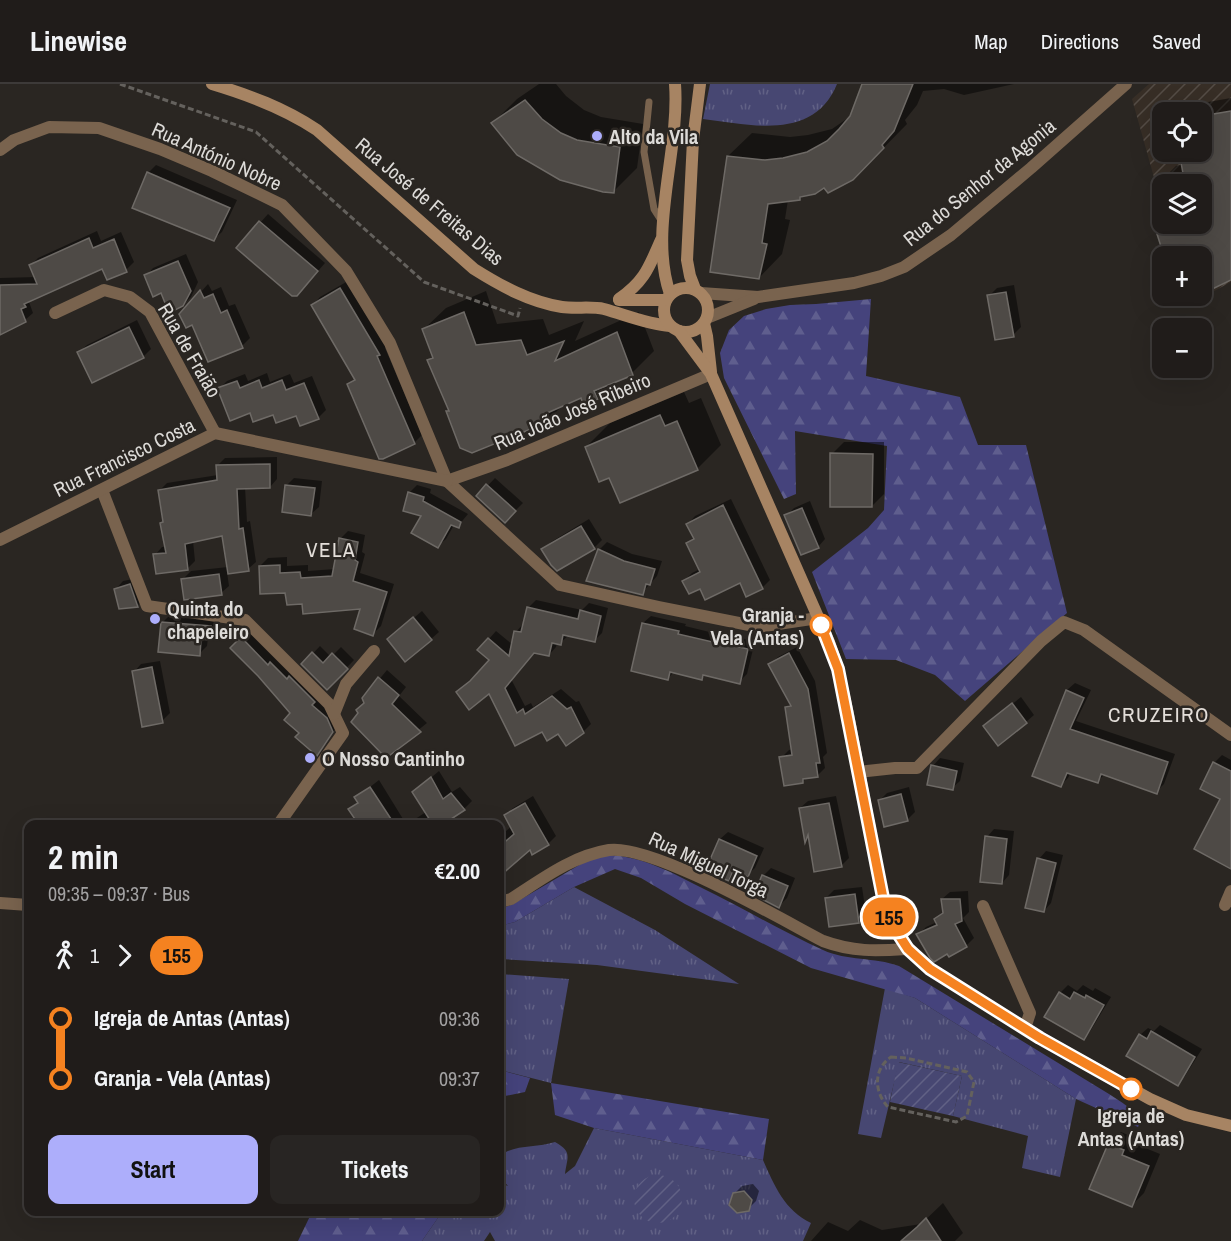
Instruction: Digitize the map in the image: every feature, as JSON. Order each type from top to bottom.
[{"type":"main road","name":"Rua José de Freitas Dias","points":[[212,84],[269,103],[311,126],[474,269],[501,285],[563,307],[602,308],[626,318],[675,329]]},
{"type":"main road","points":[[675,84],[674,136],[661,238],[668,297],[663,314],[711,374],[838,669],[885,908],[895,929],[908,949],[930,969],[1098,1071],[1169,1109],[1231,1126]]},
{"type":"main road","points":[[700,84],[693,140],[687,260],[690,276],[707,304],[705,320],[711,374]]},
{"type":"main road","points":[[602,308],[635,288],[647,272],[661,238]]},
{"type":"main road","points":[[619,299],[668,297],[682,288],[698,291]]},
{"type":"main road","points":[[675,329],[692,331],[705,320]]},
{"type":"street","name":"Rua do Senhor da Agonia","points":[[698,291],[758,297],[854,283],[904,267],[951,235],[1126,84]]},
{"type":"street","name":"Rua António Nobre","points":[[0,150],[14,140],[49,127],[99,128],[202,166],[282,206],[346,271],[390,343],[447,481]]},
{"type":"street","name":"Rua de Fraião","points":[[55,313],[104,290],[130,297],[150,312],[215,434]]},
{"type":"street","points":[[705,320],[758,297]]},
{"type":"street","name":"Rua João José Ribeiro","points":[[447,481],[507,460],[711,374]]},
{"type":"street","name":"Rua Francisco Costa","points":[[0,540],[215,434],[447,481]]},
{"type":"street","points":[[447,481],[560,585],[659,608],[759,627],[818,618]]},
{"type":"street","points":[[102,490],[147,606],[244,620],[329,704],[343,733],[282,820]]},
{"type":"street","points":[[858,772],[917,768],[1041,641],[1064,622],[1084,630],[1231,735]]},
{"type":"street","points":[[334,714],[345,684],[374,651]]},
{"type":"street","name":"Rua Miguel Torga","points":[[504,901],[585,855],[627,850],[642,853],[674,866],[822,940],[844,948],[908,949]]},
{"type":"street","points":[[1225,905],[1231,891]]},
{"type":"street","points":[[0,903],[24,905]]},
{"type":"street","points":[[983,906],[1030,1013],[1025,1028]]},
{"type":"lane","points":[[649,102],[644,152],[654,209],[663,222]]},
{"type":"path","points":[[120,84],[256,132],[424,282],[518,316],[524,295]]},
{"type":"path","points":[[891,1057],[935,1065],[967,1072],[974,1082],[967,1116],[956,1122],[888,1107],[881,1099],[878,1078],[883,1062],[891,1057]]},
{"type":"shaded area","points":[[1149,84],[1231,84],[1231,282],[1212,292],[1212,246],[1174,246],[1170,234],[1212,234],[1212,174],[1153,174],[1132,99]]},
{"type":"green space","points":[[710,84],[837,84],[827,102],[813,114],[797,122],[760,126],[703,119]]},
{"type":"green space","points":[[871,299],[866,376],[960,397],[978,445],[1026,445],[1067,613],[965,701],[935,675],[896,660],[846,659],[812,572],[868,528],[884,510],[887,446],[795,431],[796,494],[784,499],[724,378],[720,353],[729,330],[744,316],[790,305]]},
{"type":"green space","points":[[610,855],[645,862],[823,950],[841,956],[899,966],[1123,1103],[1140,1123],[1138,1127],[1076,1099],[915,998],[811,968],[685,904],[641,878],[615,869],[574,887],[515,922],[504,925],[504,907],[586,861]]},
{"type":"green space","points":[[574,887],[655,930],[739,984],[597,965],[504,959],[504,925],[515,922]]},
{"type":"green space","points":[[504,974],[569,979],[551,1083],[504,1071]]},
{"type":"green space","points":[[885,988],[915,998],[1076,1099],[1060,1177],[1022,1168],[1028,1136],[953,1116],[962,1076],[899,1062],[881,1138],[858,1134]]},
{"type":"green space","points":[[898,1062],[962,1076],[953,1116],[890,1102]]},
{"type":"green space","points":[[504,1071],[530,1078],[525,1092],[504,1096]]},
{"type":"green space","points":[[551,1083],[769,1119],[763,1160],[594,1128],[555,1115]]},
{"type":"green space","points":[[594,1128],[763,1160],[776,1188],[787,1204],[794,1212],[811,1223],[803,1241],[495,1241],[490,1232],[484,1241],[422,1241],[439,1216],[504,1216],[504,1184],[508,1186],[504,1182],[504,1153],[506,1152],[555,1142],[568,1155],[565,1174],[575,1166]]},
{"type":"green space","points":[[653,1175],[663,1175],[675,1182],[682,1194],[682,1204],[675,1216],[663,1223],[653,1223],[638,1212],[634,1204],[634,1194],[645,1179]]},
{"type":"green space","points":[[310,1216],[439,1216],[422,1241],[298,1241]]},
{"type":"building","points":[[862,84],[913,84],[894,131],[882,145],[884,148],[853,180],[828,193],[824,188],[815,194],[800,197],[800,200],[768,204],[762,243],[767,244],[759,279],[710,272],[727,156],[765,160],[807,152],[827,141],[850,116]]},
{"type":"building","points":[[525,100],[542,119],[561,133],[577,140],[620,147],[614,193],[560,180],[517,155],[491,123]]},
{"type":"building","points":[[1231,111],[1231,280],[1212,289],[1212,246],[1161,246],[1157,234],[1212,234],[1212,174],[1183,174],[1181,162],[1212,162],[1212,114]]},
{"type":"building","points":[[147,172],[230,208],[214,241],[132,208]]},
{"type":"building","points":[[259,221],[318,271],[297,296],[292,296],[236,248]]},
{"type":"building","points":[[89,238],[93,248],[114,239],[127,272],[107,280],[102,269],[24,304],[26,307],[21,309],[26,322],[0,335],[0,285],[37,284],[29,265]]},
{"type":"building","points":[[178,261],[191,291],[183,306],[169,313],[161,293],[153,297],[144,275]]},
{"type":"building","points":[[340,288],[380,355],[377,356],[415,444],[383,459],[379,459],[347,384],[355,380],[311,305]]},
{"type":"building","points":[[200,290],[204,298],[213,294],[221,313],[227,310],[243,348],[208,362],[192,325],[186,328],[179,314]]},
{"type":"building","points":[[1006,292],[1014,337],[995,340],[987,295]]},
{"type":"building","points":[[464,312],[476,345],[521,340],[527,355],[564,341],[555,361],[617,332],[633,375],[594,391],[598,399],[583,404],[581,398],[545,414],[548,422],[472,453],[460,448],[446,411],[449,411],[427,360],[433,358],[422,329]]},
{"type":"building","points":[[129,327],[144,358],[92,383],[77,352]]},
{"type":"building","points":[[259,380],[262,388],[282,380],[286,390],[304,383],[319,419],[300,426],[296,416],[276,423],[273,415],[253,422],[250,413],[230,421],[217,388],[237,381],[240,388]]},
{"type":"building","points":[[660,415],[665,426],[677,421],[698,470],[620,503],[609,478],[599,482],[585,447]]},
{"type":"building","points":[[830,453],[873,454],[872,507],[830,507]]},
{"type":"building","points":[[270,464],[270,488],[237,489],[239,529],[243,528],[249,571],[228,574],[222,536],[185,544],[188,570],[156,574],[153,554],[166,553],[160,523],[163,522],[158,490],[217,480],[216,465]]},
{"type":"building","points":[[486,484],[516,511],[505,523],[476,496]]},
{"type":"building","points":[[285,485],[315,488],[311,516],[282,512]]},
{"type":"building","points":[[408,492],[424,497],[423,501],[461,522],[459,528],[451,525],[438,548],[411,533],[421,516],[403,511]]},
{"type":"building","points":[[723,505],[763,589],[746,597],[740,583],[705,600],[700,589],[689,594],[682,581],[700,572],[686,543],[694,539],[686,524]]},
{"type":"building","points":[[802,508],[819,548],[801,555],[784,515]]},
{"type":"building","points":[[581,526],[595,549],[557,571],[541,549]]},
{"type":"building","points":[[339,538],[358,542],[355,560],[358,562],[353,581],[387,592],[373,636],[354,629],[360,609],[303,614],[302,604],[287,605],[285,593],[260,594],[259,566],[280,565],[280,573],[300,572],[301,578],[332,576]]},
{"type":"building","points":[[598,549],[624,561],[655,569],[650,585],[646,584],[643,595],[586,581]]},
{"type":"building","points":[[219,574],[222,595],[184,600],[181,579]]},
{"type":"building","points":[[130,584],[138,607],[119,609],[114,589]]},
{"type":"building","points":[[527,607],[578,619],[580,610],[601,616],[595,642],[563,635],[561,645],[552,643],[549,656],[534,653],[505,688],[517,713],[523,709],[525,714],[552,696],[567,709],[571,707],[584,733],[566,746],[558,734],[547,741],[542,732],[515,746],[489,694],[469,710],[456,692],[470,681],[489,660],[477,650],[488,638],[509,656],[514,631],[521,632]]},
{"type":"building","points":[[413,617],[432,640],[405,662],[387,639]]},
{"type":"building","points":[[161,622],[211,626],[210,640],[201,639],[200,656],[158,652]]},
{"type":"building","points":[[642,623],[679,631],[678,634],[748,649],[740,684],[703,675],[702,680],[670,672],[668,680],[631,671]]},
{"type":"building","points":[[241,637],[268,665],[270,662],[287,679],[289,676],[315,702],[312,705],[327,718],[333,732],[317,756],[295,737],[299,733],[284,720],[290,713],[230,648]]},
{"type":"building","points":[[312,652],[323,663],[332,653],[348,669],[327,690],[301,664]]},
{"type":"building","points":[[789,653],[808,689],[820,763],[816,763],[818,777],[803,779],[803,783],[784,786],[779,757],[792,755],[785,707],[791,706],[768,664]]},
{"type":"building","points":[[152,667],[163,723],[142,727],[132,671]]},
{"type":"building","points":[[378,677],[399,695],[392,704],[421,732],[386,758],[351,722],[358,713],[356,710],[364,703],[362,698]]},
{"type":"building","points":[[1066,690],[1084,698],[1070,729],[1168,762],[1157,794],[1101,774],[1098,783],[1067,773],[1061,787],[1032,776]]},
{"type":"building","points":[[1012,703],[1027,723],[998,746],[983,726]]},
{"type":"building","points":[[1213,762],[1231,771],[1231,869],[1194,849],[1220,799],[1200,789]]},
{"type":"building","points":[[931,765],[957,771],[953,790],[927,785]]},
{"type":"building","points":[[431,777],[443,799],[451,793],[465,810],[450,820],[430,820],[412,792]]},
{"type":"building","points":[[370,787],[392,820],[356,820],[348,809],[358,803],[354,797]]},
{"type":"building","points":[[901,794],[908,821],[884,827],[878,800]]},
{"type":"building","points":[[525,803],[549,845],[532,855],[530,850],[504,873],[504,843],[514,834],[504,815]]},
{"type":"building","points":[[829,803],[842,867],[814,872],[808,835],[805,843],[799,808]]},
{"type":"building","points":[[985,836],[1007,839],[1002,884],[980,882]]},
{"type":"building","points":[[719,839],[757,856],[748,877],[733,871],[729,881],[705,871]]},
{"type":"building","points":[[1037,858],[1056,863],[1044,912],[1025,908]]},
{"type":"building","points":[[762,875],[788,886],[779,908],[754,895]]},
{"type":"building","points":[[855,894],[859,923],[829,927],[825,898]]},
{"type":"building","points":[[941,899],[960,899],[962,921],[955,924],[967,947],[949,957],[947,954],[934,962],[916,934],[937,925],[934,919],[943,913]]},
{"type":"building","points":[[1059,992],[1070,999],[1074,992],[1085,998],[1086,995],[1104,1005],[1084,1040],[1044,1017]]},
{"type":"building","points":[[1151,1031],[1195,1057],[1178,1086],[1126,1056],[1139,1034],[1147,1039]]},
{"type":"building","points":[[1108,1144],[1124,1150],[1122,1155],[1149,1166],[1132,1207],[1089,1189]]},
{"type":"building","points":[[744,1191],[752,1200],[749,1211],[737,1213],[729,1205],[733,1193]]},
{"type":"building","points":[[926,1218],[941,1241],[901,1241],[917,1227]]},
{"type":"bus line","name":"155","points":[[821,625],[838,669],[885,908],[908,949],[930,969],[1040,1038],[1131,1089]]},
{"type":"place","name":"Alto da Vila","points":[[597,136]]},
{"type":"place","name":"Quinta do chapeleiro","points":[[155,619]]},
{"type":"place","name":"Granja - Vela (Antas)","points":[[821,625]]},
{"type":"place","name":"O Nosso Cantinho","points":[[310,758]]},
{"type":"place","name":"Igreja de Antas (Antas)","points":[[1131,1089]]},
{"type":"district","name":"VELA","points":[[331,549]]},
{"type":"district","name":"CRUZEIRO","points":[[1159,714]]}]
